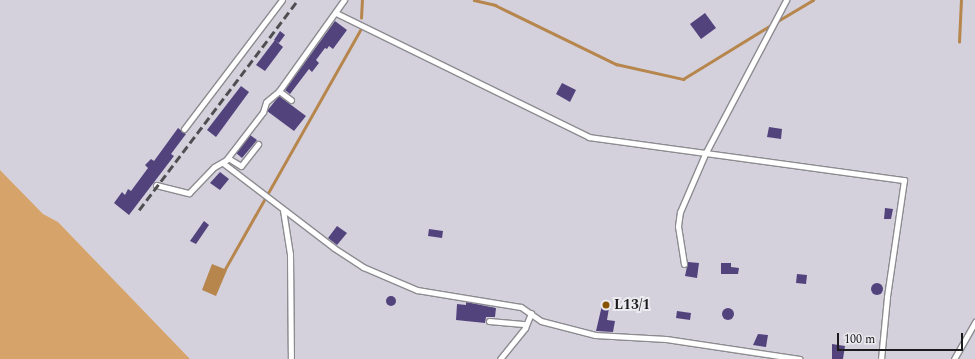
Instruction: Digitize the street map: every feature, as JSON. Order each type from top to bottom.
[{"type":"lane","points":[[184,129],[282,0]]},
{"type":"lane","points":[[156,185],[189,193],[214,167],[223,163],[263,112],[266,102],[279,91],[344,0]]},
{"type":"lane","points":[[684,264],[678,219],[706,152],[786,0]]},
{"type":"lane","points":[[336,13],[589,137],[904,180],[887,296],[881,359]]},
{"type":"lane","points":[[279,91],[291,100]]},
{"type":"lane","points":[[228,158],[241,166],[258,144]]},
{"type":"lane","points":[[223,163],[340,252],[391,280],[417,290],[521,307],[541,321],[594,335],[666,339],[800,359]]},
{"type":"lane","points":[[283,210],[290,254],[291,359]]},
{"type":"lane","points":[[500,359],[526,324],[530,313]]},
{"type":"lane","points":[[489,321],[526,324]]},
{"type":"lane","points":[[954,359],[975,322]]},
{"type":"shaded area","points":[[0,0],[975,0],[975,359],[190,359],[58,222],[43,214],[0,170]]},
{"type":"shaded area","points":[[0,170],[43,214],[58,222],[190,359],[0,359]]},
{"type":"shaded area","points":[[212,264],[227,270],[216,296],[202,290]]},
{"type":"building","points":[[705,13],[716,28],[701,39],[690,24]]},
{"type":"building","points":[[335,21],[347,30],[333,49],[329,46],[327,49],[325,48],[316,60],[319,63],[312,72],[309,69],[290,94],[285,90]]},
{"type":"building","points":[[280,31],[285,35],[279,43],[274,40]]},
{"type":"building","points":[[275,40],[283,47],[265,71],[256,65]]},
{"type":"building","points":[[562,83],[576,90],[570,102],[556,94]]},
{"type":"building","points":[[241,86],[249,92],[216,137],[207,130]]},
{"type":"building","points":[[279,96],[306,116],[294,131],[267,111]]},
{"type":"building","points":[[769,127],[782,129],[781,139],[767,137]]},
{"type":"building","points":[[178,128],[186,134],[171,154],[174,156],[129,215],[114,203],[122,192],[125,195],[128,189],[131,191],[148,168],[145,165],[151,159],[154,161]]},
{"type":"building","points":[[250,135],[257,140],[242,158],[236,153]]},
{"type":"building","points":[[220,172],[229,179],[220,190],[210,183]]},
{"type":"building","points":[[885,208],[893,209],[891,219],[884,219]]},
{"type":"building","points":[[204,221],[209,225],[196,244],[190,241]]},
{"type":"building","points":[[337,226],[347,233],[337,245],[328,238]]},
{"type":"building","points":[[429,229],[443,231],[442,238],[428,236]]},
{"type":"building","points":[[688,262],[699,263],[697,278],[685,276]]},
{"type":"building","points":[[721,263],[731,263],[731,267],[739,268],[738,274],[721,274]]},
{"type":"building","points":[[797,274],[807,275],[806,284],[796,283]]},
{"type":"building","points":[[877,283],[881,285],[883,289],[881,293],[877,295],[873,293],[871,289],[873,285]]},
{"type":"building","points":[[389,296],[393,296],[395,297],[395,305],[389,306],[386,303],[386,299]]},
{"type":"building","points":[[603,301],[610,302],[607,320],[615,321],[613,332],[596,331]]},
{"type":"building","points":[[466,302],[496,308],[495,317],[486,317],[485,323],[456,320],[457,304],[466,305]]},
{"type":"building","points":[[728,308],[732,310],[734,314],[732,318],[728,320],[724,318],[722,314],[724,310]]},
{"type":"building","points":[[677,311],[691,313],[690,320],[676,318]]},
{"type":"building","points":[[758,334],[768,335],[766,347],[753,345]]},
{"type":"building","points":[[832,344],[845,346],[843,359],[832,359]]},
{"type":"waterway","points":[[361,18],[362,0]]},
{"type":"waterway","points":[[474,0],[495,5],[616,64],[683,79],[771,25]]},
{"type":"waterway","points":[[776,22],[813,0]]},
{"type":"waterway","points":[[959,42],[961,0]]},
{"type":"waterway","points":[[225,269],[360,30]]},
{"type":"railway","points":[[139,210],[298,0]]},
{"type":"place","name":"L13/1","points":[[606,305]]}]
